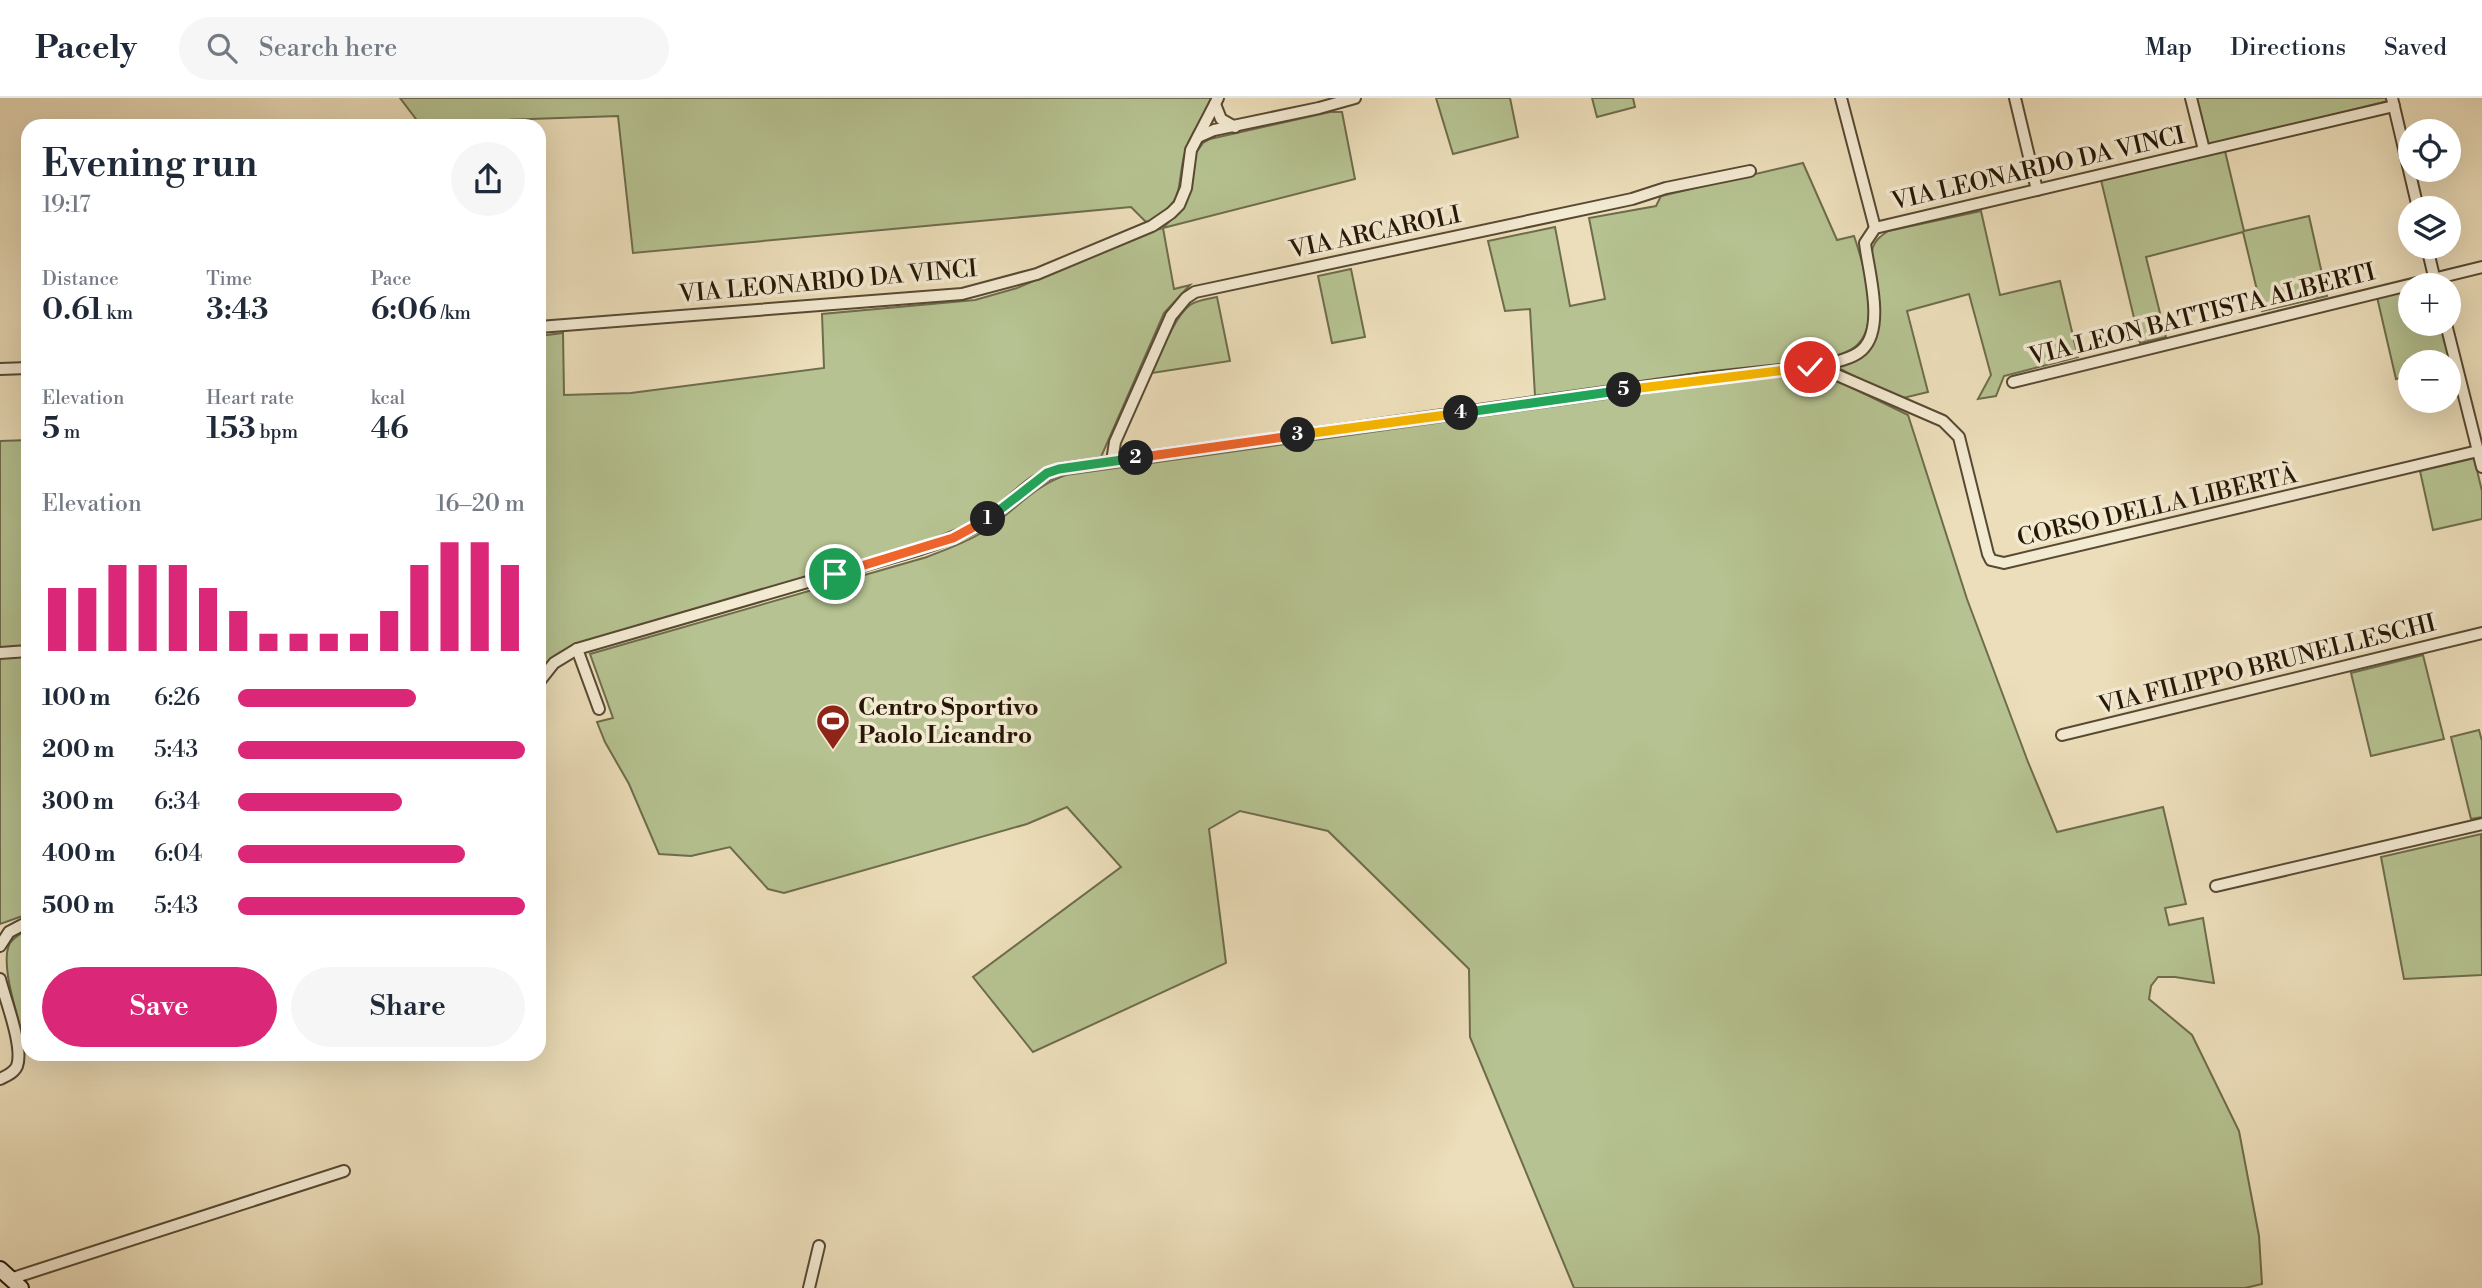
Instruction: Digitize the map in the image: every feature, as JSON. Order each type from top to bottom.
[{"type":"street","points":[[1198,137],[1214,130],[1355,98]]},
{"type":"street","points":[[1841,98],[1875,228]]},
{"type":"street","points":[[2015,98],[2036,190]]},
{"type":"street","points":[[2191,98],[2204,150]]},
{"type":"street","points":[[1216,101],[1221,119],[1235,127]]},
{"type":"street","name":"VIA LEONARDO DA VINCI","points":[[546,326],[962,294],[1037,274],[1152,226],[1179,205],[1186,188],[1188,162],[1216,101]]},
{"type":"street","points":[[2393,102],[2415,196]]},
{"type":"street","name":"VIA LEONARDO DA VINCI","points":[[1810,367],[1846,358],[1863,349],[1872,328],[1874,300],[1864,243],[1875,228],[2393,102]]},
{"type":"street","name":"VIA ARCAROLI","points":[[1112,461],[1115,442],[1171,316],[1186,298],[1195,292],[1632,199],[1666,188],[1750,171]]},
{"type":"street","name":"VIA LEON BATTISTA ALBERTI","points":[[2461,274],[2482,267]]},
{"type":"street","name":"VIA LEON BATTISTA ALBERTI","points":[[2013,382],[2398,291]]},
{"type":"street","points":[[2449,336],[2482,467]]},
{"type":"street","points":[[546,673],[554,663],[577,649],[921,549],[975,527],[1047,473],[1059,469],[1705,378],[1810,367]]},
{"type":"street","name":"CORSO DELLA LIBERTÀ","points":[[1810,367],[1830,372],[1942,421],[1959,437],[1988,554],[1991,560],[2004,563],[2478,451]]},
{"type":"street","points":[[0,369],[21,368]]},
{"type":"street","name":"VIA FILIPPO BRUNELLESCHI","points":[[2063,736],[2482,633]]},
{"type":"street","points":[[577,649],[599,709]]},
{"type":"street","points":[[0,653],[21,652]]},
{"type":"street","points":[[2216,886],[2482,824]]},
{"type":"street","points":[[0,946],[9,932],[21,926]]},
{"type":"street","points":[[0,979],[18,1052],[17,1066],[11,1074],[0,1079]]},
{"type":"street","points":[[10,1279],[344,1171]]},
{"type":"street","points":[[809,1288],[819,1246]]},
{"type":"green space","points":[[400,98],[1215,98],[1186,148],[1177,195],[1168,208],[1147,223],[1131,207],[633,253],[618,116],[416,119]]},
{"type":"green space","points":[[1436,98],[1510,98],[1518,137],[1453,154]]},
{"type":"green space","points":[[1592,98],[1633,98],[1635,107],[1597,117]]},
{"type":"green space","points":[[2195,98],[2387,98],[2388,101],[2208,146]]},
{"type":"green space","points":[[1330,112],[1342,112],[1355,179],[1163,228],[1185,205],[1193,157],[1203,143],[1210,139]]},
{"type":"green space","points":[[2225,151],[2244,231],[2309,216],[2327,296],[2262,311],[2243,232],[2146,257],[2166,337],[2140,343],[2101,180]]},
{"type":"green space","points":[[1803,163],[1837,240],[1854,236],[1858,247],[1869,306],[1865,333],[1856,346],[1830,358],[1535,396],[1530,309],[1505,311],[1488,241],[1555,227],[1570,306],[1605,299],[1589,218],[1656,206],[1661,196]]},
{"type":"green space","points":[[1981,211],[2000,295],[2060,281],[2078,357],[2004,376],[1996,396],[1978,399],[1991,375],[1969,294],[1907,311],[1928,392],[1899,399],[1836,367],[1864,353],[1877,331],[1879,305],[1872,253],[1877,240],[1888,231]]},
{"type":"green space","points":[[1163,228],[1174,289],[1190,285],[1164,313],[1101,457],[1049,467],[973,523],[919,544],[572,646],[546,664],[546,335],[563,333],[564,395],[631,393],[824,368],[822,314],[975,300],[1017,288]]},
{"type":"green space","points":[[1351,269],[1365,337],[1332,343],[1318,276]]},
{"type":"green space","points":[[2398,292],[2398,336],[2445,336],[2448,350],[2398,350],[2396,379],[2377,297]]},
{"type":"green space","points":[[1217,297],[1230,361],[1152,373],[1168,336],[1184,311],[1196,302]]},
{"type":"green space","points":[[1804,371],[1828,376],[1908,415],[1967,599],[2057,832],[2163,807],[2186,904],[2165,908],[2169,925],[2203,918],[2214,983],[2158,977],[2151,986],[2149,999],[2192,1035],[2239,1131],[2259,1236],[2262,1284],[2245,1288],[1574,1288],[1470,1037],[1469,969],[1328,831],[1240,811],[1209,829],[1226,963],[1033,1052],[973,977],[1121,867],[1067,807],[1027,824],[784,893],[768,889],[730,847],[691,856],[659,854],[629,784],[597,722],[613,718],[590,654],[927,557],[979,534],[1044,485],[1066,475]]},
{"type":"green space","points":[[21,440],[21,646],[0,648],[0,441]]},
{"type":"green space","points":[[2474,458],[2482,491],[2482,519],[2433,530],[2420,471]]},
{"type":"green space","points":[[2423,655],[2444,739],[2371,756],[2351,673]]},
{"type":"green space","points":[[21,656],[21,916],[0,924],[0,658]]},
{"type":"green space","points":[[2479,730],[2482,741],[2482,817],[2471,819],[2451,737]]},
{"type":"green space","points":[[2481,834],[2482,975],[2404,979],[2381,857]]},
{"type":"green space","points":[[21,933],[20,1027],[9,984],[7,961],[10,943]]},
{"type":"place","name":"Centro Sportivo Paolo Licandro","points":[[833,751]]},
{"type":"route","points":[[835,574],[953,538],[995,514],[1047,473],[1059,469],[1705,378],[1810,367]]}]
